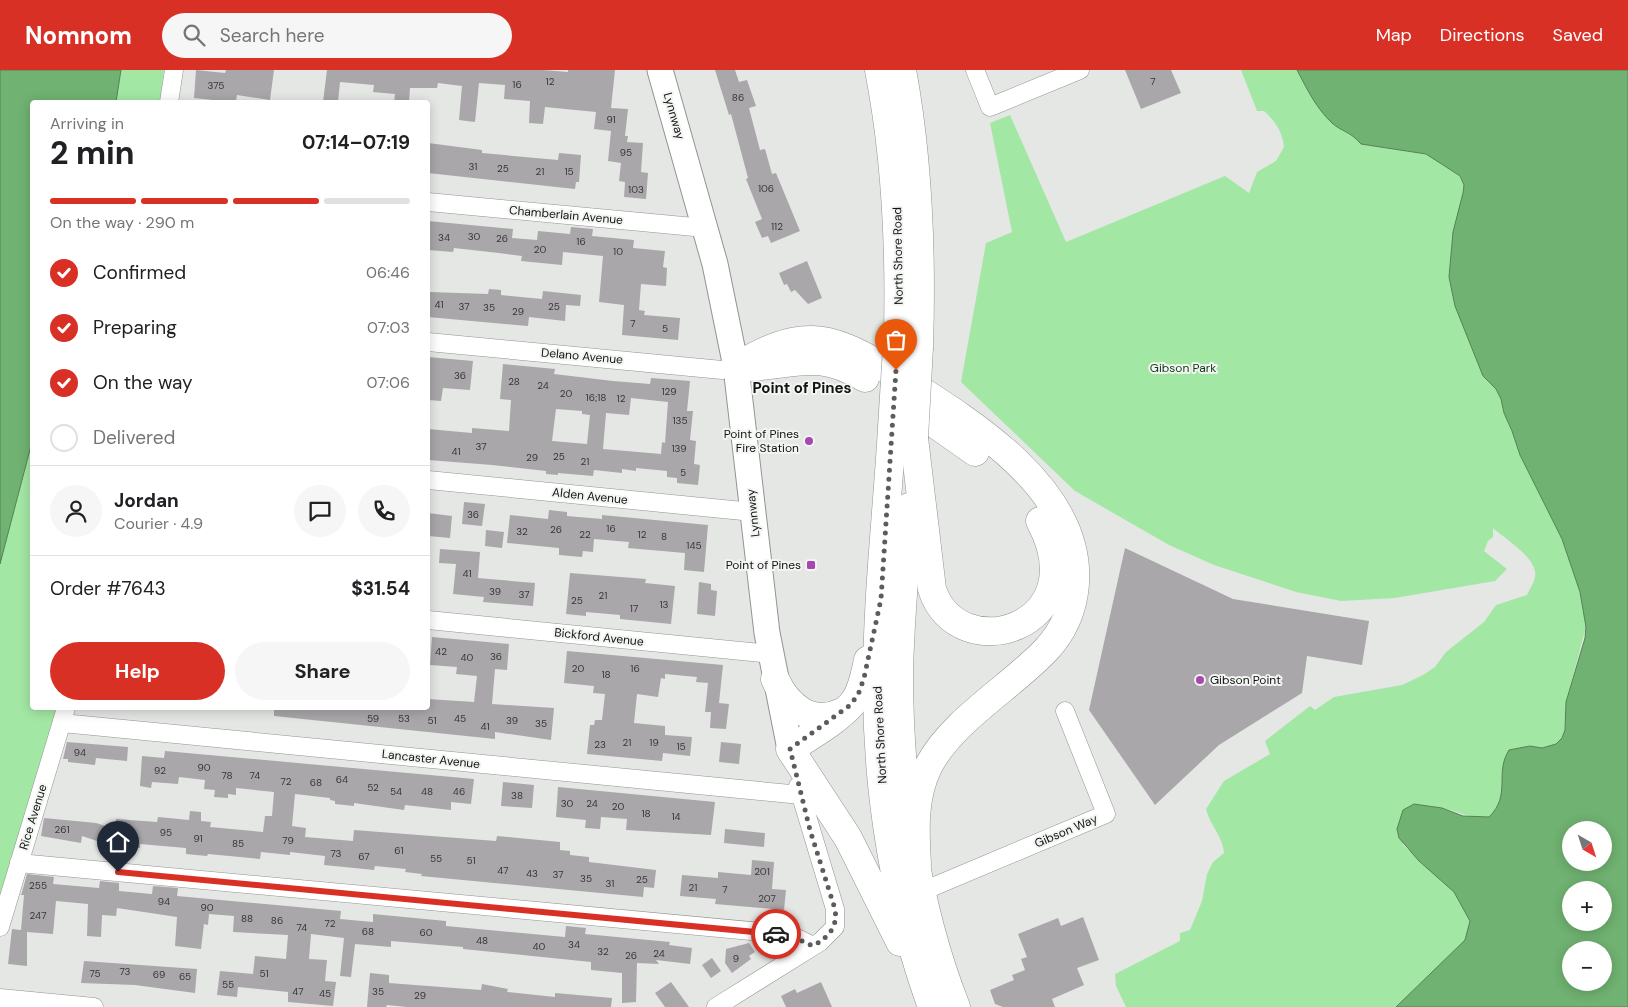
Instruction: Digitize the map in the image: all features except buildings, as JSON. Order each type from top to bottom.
[{"type":"highway","name":"North Shore Road","points":[[878,70],[889,129],[909,339]]},
{"type":"highway","name":"North Shore Road","points":[[902,70],[914,145],[919,200],[921,258],[909,339],[903,433],[899,672],[902,754],[917,864],[939,954],[956,1007]]},
{"type":"highway","points":[[736,367],[765,350],[802,340],[830,341],[855,352],[941,404],[994,444],[1024,471],[1046,495],[1066,532],[1074,561],[1075,579],[1073,598],[1065,623],[1047,649],[957,730],[934,757],[926,773],[918,800],[916,831],[917,864]]},
{"type":"highway","points":[[736,367],[818,360],[842,366],[892,394],[934,422],[997,471],[1018,491],[1036,514],[1049,540],[1054,562],[1054,577],[1048,596],[1040,608],[1023,623],[998,631],[974,629],[953,618],[937,601],[931,582],[903,433]]},
{"type":"highway","name":"North Shore Road","points":[[903,433],[881,599],[877,686],[884,797],[898,881],[912,941],[931,1007]]},
{"type":"highway","points":[[881,599],[864,678],[854,701],[844,711],[790,749],[855,852],[931,1007]]},
{"type":"highway","points":[[773,666],[784,696],[806,714],[822,718],[844,711]]},
{"type":"main road","name":"Lynnway","points":[[660,70],[715,264],[736,367],[773,666],[790,749]]},
{"type":"street","points":[[169,100],[174,70]]},
{"type":"street","points":[[975,70],[990,107],[1080,70]]},
{"type":"street","name":"Chamberlain Avenue","points":[[430,202],[705,228]]},
{"type":"street","name":"Delano Avenue","points":[[430,342],[722,370],[736,367]]},
{"type":"street","name":"Alden Avenue","points":[[430,480],[753,512]]},
{"type":"street","name":"Bickford Avenue","points":[[430,620],[773,666]]},
{"type":"street","name":"Gibson Way","points":[[923,891],[1106,814],[1065,711]]},
{"type":"street","name":"Lancaster Avenue","points":[[64,715],[801,796]]},
{"type":"street","name":"Rice Avenue","points":[[0,927],[64,715]]},
{"type":"street","name":"Lynnway","points":[[790,749],[801,796],[836,917],[832,932],[813,946]]},
{"type":"street","points":[[19,863],[773,933],[791,937],[813,946]]},
{"type":"street","points":[[716,1007],[813,946]]},
{"type":"street","points":[[0,998],[94,1007]]},
{"type":"green space","points":[[121,70],[164,70],[160,100],[116,100]]},
{"type":"green space","name":"Gibson Park","points":[[1241,70],[1297,70],[1312,98],[1326,117],[1361,144],[1426,154],[1459,176],[1464,185],[1452,241],[1449,277],[1470,343],[1483,376],[1496,389],[1501,399],[1504,413],[1520,455],[1562,539],[1580,592],[1586,627],[1566,702],[1565,730],[1562,738],[1556,744],[1542,748],[1530,746],[1502,786],[1502,800],[1489,817],[1469,816],[1442,808],[1414,804],[1403,845],[1454,892],[1470,921],[1465,940],[1396,1007],[1126,1007],[1116,986],[1115,974],[1180,941],[1180,933],[1190,930],[1202,901],[1207,874],[1213,862],[1224,853],[1206,809],[1224,781],[1270,754],[1265,741],[1310,706],[1315,710],[1334,697],[1402,685],[1435,667],[1446,652],[1484,622],[1496,605],[1527,595],[1535,577],[1532,563],[1527,556],[1493,528],[1493,537],[1488,541],[1484,551],[1507,569],[1495,581],[1395,598],[1341,601],[1296,592],[1214,565],[1169,545],[1075,491],[961,382],[986,243],[1012,232],[990,123],[1010,115],[1066,242],[1225,176],[1249,193],[1257,172],[1276,161],[1284,147],[1280,132],[1272,119],[1264,111],[1257,111]]},
{"type":"green space","points":[[30,450],[30,710],[56,710],[45,752],[0,899],[0,564]]},
{"type":"shaded area","points":[[0,70],[121,70],[116,100],[30,100],[30,450],[0,564]]},
{"type":"shaded area","points":[[1297,70],[1628,70],[1628,1007],[1396,1007],[1465,940],[1470,921],[1454,892],[1419,861],[1399,838],[1397,829],[1403,810],[1414,804],[1442,808],[1463,816],[1489,817],[1496,809],[1500,800],[1503,767],[1509,750],[1530,746],[1542,748],[1556,744],[1562,738],[1565,730],[1566,702],[1585,638],[1586,627],[1580,592],[1562,539],[1520,455],[1504,413],[1501,399],[1496,389],[1483,376],[1455,306],[1449,277],[1453,232],[1464,185],[1460,176],[1426,154],[1361,144],[1326,117],[1312,98]]},
{"type":"way so far","points":[[776,934],[798,939],[813,946],[832,932],[835,927],[835,909],[810,830],[790,749],[849,706],[858,695],[864,678],[881,599],[896,370]]},
{"type":"place","name":"Point of Pines Fire Station","points":[[809,441]]},
{"type":"place","name":"Point of Pines","points":[[811,565]]},
{"type":"place","name":"Gibson Point","points":[[1200,680]]},
{"type":"district","name":"Point of Pines","points":[[802,388]]},
{"type":"route","points":[[118,872],[776,934]]}]
